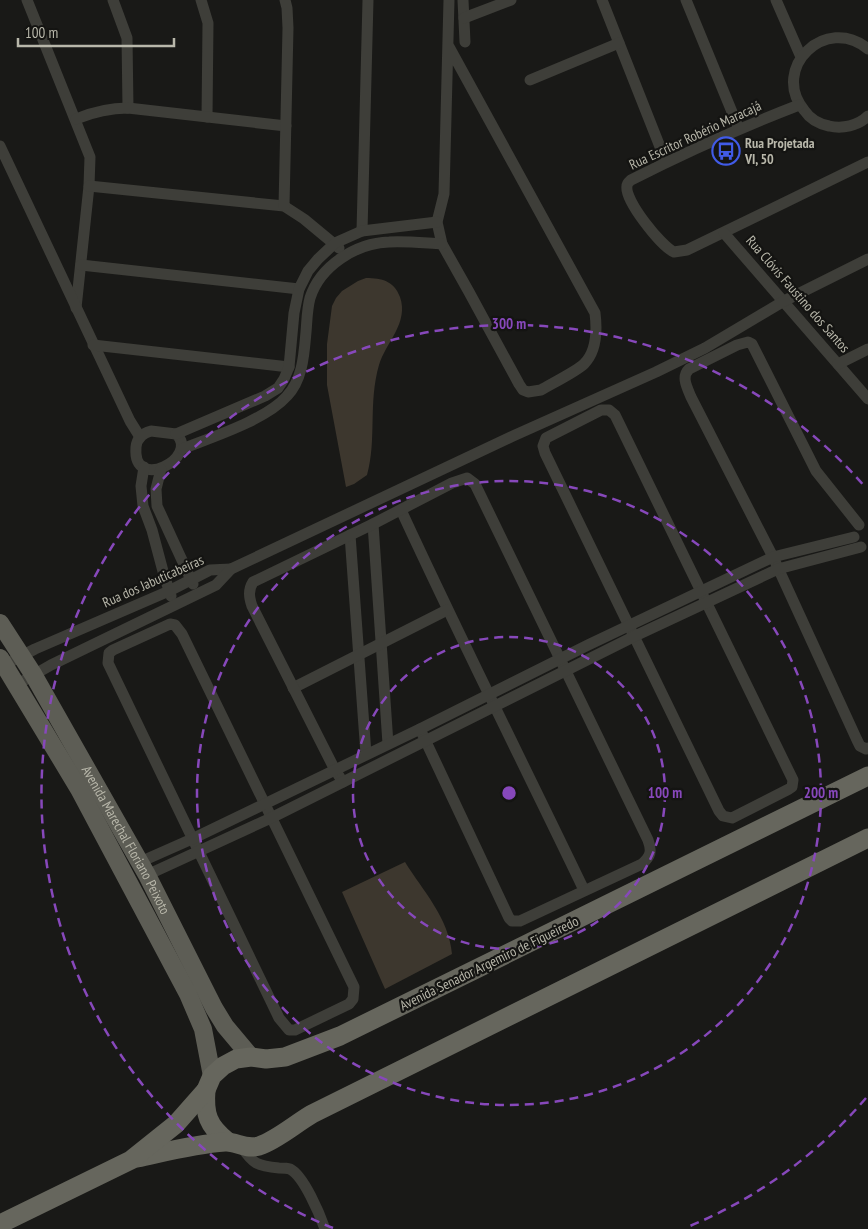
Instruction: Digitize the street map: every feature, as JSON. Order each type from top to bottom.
[{"type":"highway","name":"Avenida Senador Argemiro de Figueiredo","points":[[131,1160],[176,1124],[223,1066],[236,1059],[285,1057],[340,1036],[868,776]]},
{"type":"highway","name":"Avenida Senador Argemiro de Figueiredo","points":[[0,1224],[131,1160],[166,1151],[234,1144],[255,1147],[269,1142],[312,1114],[868,838]]},
{"type":"highway","points":[[209,1083],[204,1105],[208,1120],[216,1132],[234,1144]]},
{"type":"main road","name":"Avenida Marechal Floriano Peixoto","points":[[0,623],[33,674],[143,868],[224,1026],[251,1057]]},
{"type":"main road","name":"Avenida Marechal Floriano Peixoto","points":[[2,661],[79,789],[188,994],[203,1029],[209,1083]]},
{"type":"main road","points":[[49,739],[62,727]]},
{"type":"main road","points":[[146,915],[163,908]]},
{"type":"street","points":[[27,0],[90,158],[89,186],[76,308]]},
{"type":"street","points":[[113,0],[128,38],[128,108]]},
{"type":"street","points":[[201,0],[208,23],[208,117]]},
{"type":"street","points":[[284,206],[288,28],[288,8],[285,0]]},
{"type":"street","points":[[362,231],[368,0]]},
{"type":"street","points":[[448,45],[595,313],[596,338],[591,354],[584,365],[541,390],[528,392],[523,390],[442,244],[437,222],[444,194],[449,0]]},
{"type":"street","points":[[463,0],[465,42]]},
{"type":"street","points":[[464,18],[512,0]]},
{"type":"street","points":[[602,0],[666,162]]},
{"type":"street","points":[[686,0],[739,128]]},
{"type":"street","points":[[776,0],[801,57]]},
{"type":"street","points":[[868,49],[849,38],[836,37],[822,40],[810,47],[801,57],[793,80],[799,104],[809,116],[822,124],[836,128],[852,126],[868,116]]},
{"type":"street","points":[[530,80],[619,43]]},
{"type":"street","name":"Rua Escritor Robério Maracajá","points":[[724,233],[687,250],[674,252],[662,243],[639,213],[630,199],[626,188],[627,184],[631,180],[666,162],[739,128],[799,104]]},
{"type":"street","points":[[76,119],[94,112],[113,108],[128,108],[286,126]]},
{"type":"street","points":[[0,146],[93,345],[130,421],[140,437]]},
{"type":"street","points":[[724,233],[868,162]]},
{"type":"street","points":[[89,186],[284,206],[304,219],[346,254]]},
{"type":"street","points":[[176,434],[182,441],[180,453],[161,469],[149,470],[144,467],[137,458],[136,443],[140,437],[151,431],[176,434],[265,396],[278,388],[289,367],[294,313],[299,289],[308,271],[335,243],[362,231],[437,222]]},
{"type":"street","name":"Rua Clóvis Faustino dos Santos","points":[[724,233],[868,399]]},
{"type":"street","points":[[182,449],[252,420],[274,407],[287,396],[297,380],[303,362],[311,297],[323,276],[346,254],[366,245],[387,242],[442,244]]},
{"type":"street","points":[[231,569],[514,436],[656,372],[704,348],[784,301],[868,259]]},
{"type":"street","points":[[81,265],[299,289]]},
{"type":"street","points":[[865,548],[854,537],[856,528],[864,523],[816,471],[752,344],[748,342],[737,345],[688,368],[684,378],[691,397],[773,556],[860,746],[868,748]]},
{"type":"street","points":[[93,345],[289,367]]},
{"type":"street","points":[[838,364],[868,349]]},
{"type":"street","points":[[601,410],[609,410],[614,415],[706,603],[793,780],[792,786],[789,789],[732,818],[727,818],[718,811],[545,453],[543,446],[546,438],[601,410]]},
{"type":"street","points":[[144,467],[141,486],[143,506],[152,530],[168,591],[175,605]]},
{"type":"street","points":[[161,469],[156,489],[157,506],[198,594]]},
{"type":"street","points":[[343,782],[335,770],[252,606],[249,598],[252,582],[350,536],[462,479],[470,479],[475,484],[651,847],[651,853],[642,864],[520,921],[512,921],[420,729]]},
{"type":"street","points":[[401,510],[447,610],[490,694],[584,890]]},
{"type":"street","points":[[373,524],[388,744]]},
{"type":"street","points":[[350,536],[366,754]]},
{"type":"street","points":[[143,868],[198,850],[271,818],[565,671],[701,592],[773,556],[854,537]]},
{"type":"street","points":[[143,868],[192,839],[420,729],[559,659],[706,603],[778,568],[865,548]]},
{"type":"street","name":"Rua dos Jabuticabeiras","points":[[2,661],[21,656],[168,591],[210,570],[231,569]]},
{"type":"street","name":"Rua dos Jabuticabeiras","points":[[16,685],[33,674],[198,594],[216,584],[231,569]]},
{"type":"street","points":[[293,688],[447,610]]},
{"type":"street","points":[[166,625],[175,625],[178,628],[271,818],[354,987],[353,1000],[349,1004],[295,1030],[289,1030],[279,1018],[111,670],[109,653],[166,625]]},
{"type":"street","points":[[234,1144],[250,1159],[261,1166],[287,1168],[294,1172],[308,1191],[326,1229]]},
{"type":"shaded area","points":[[366,278],[382,280],[394,287],[400,297],[402,315],[396,332],[379,365],[374,393],[372,448],[367,475],[346,487],[327,385],[327,344],[332,306],[336,298],[342,291]]},
{"type":"shaded area","points":[[405,862],[441,917],[450,941],[452,954],[385,989],[342,892]]},
{"type":"place","name":"Rua Projetada VI, 50","points":[[726,151]]}]
